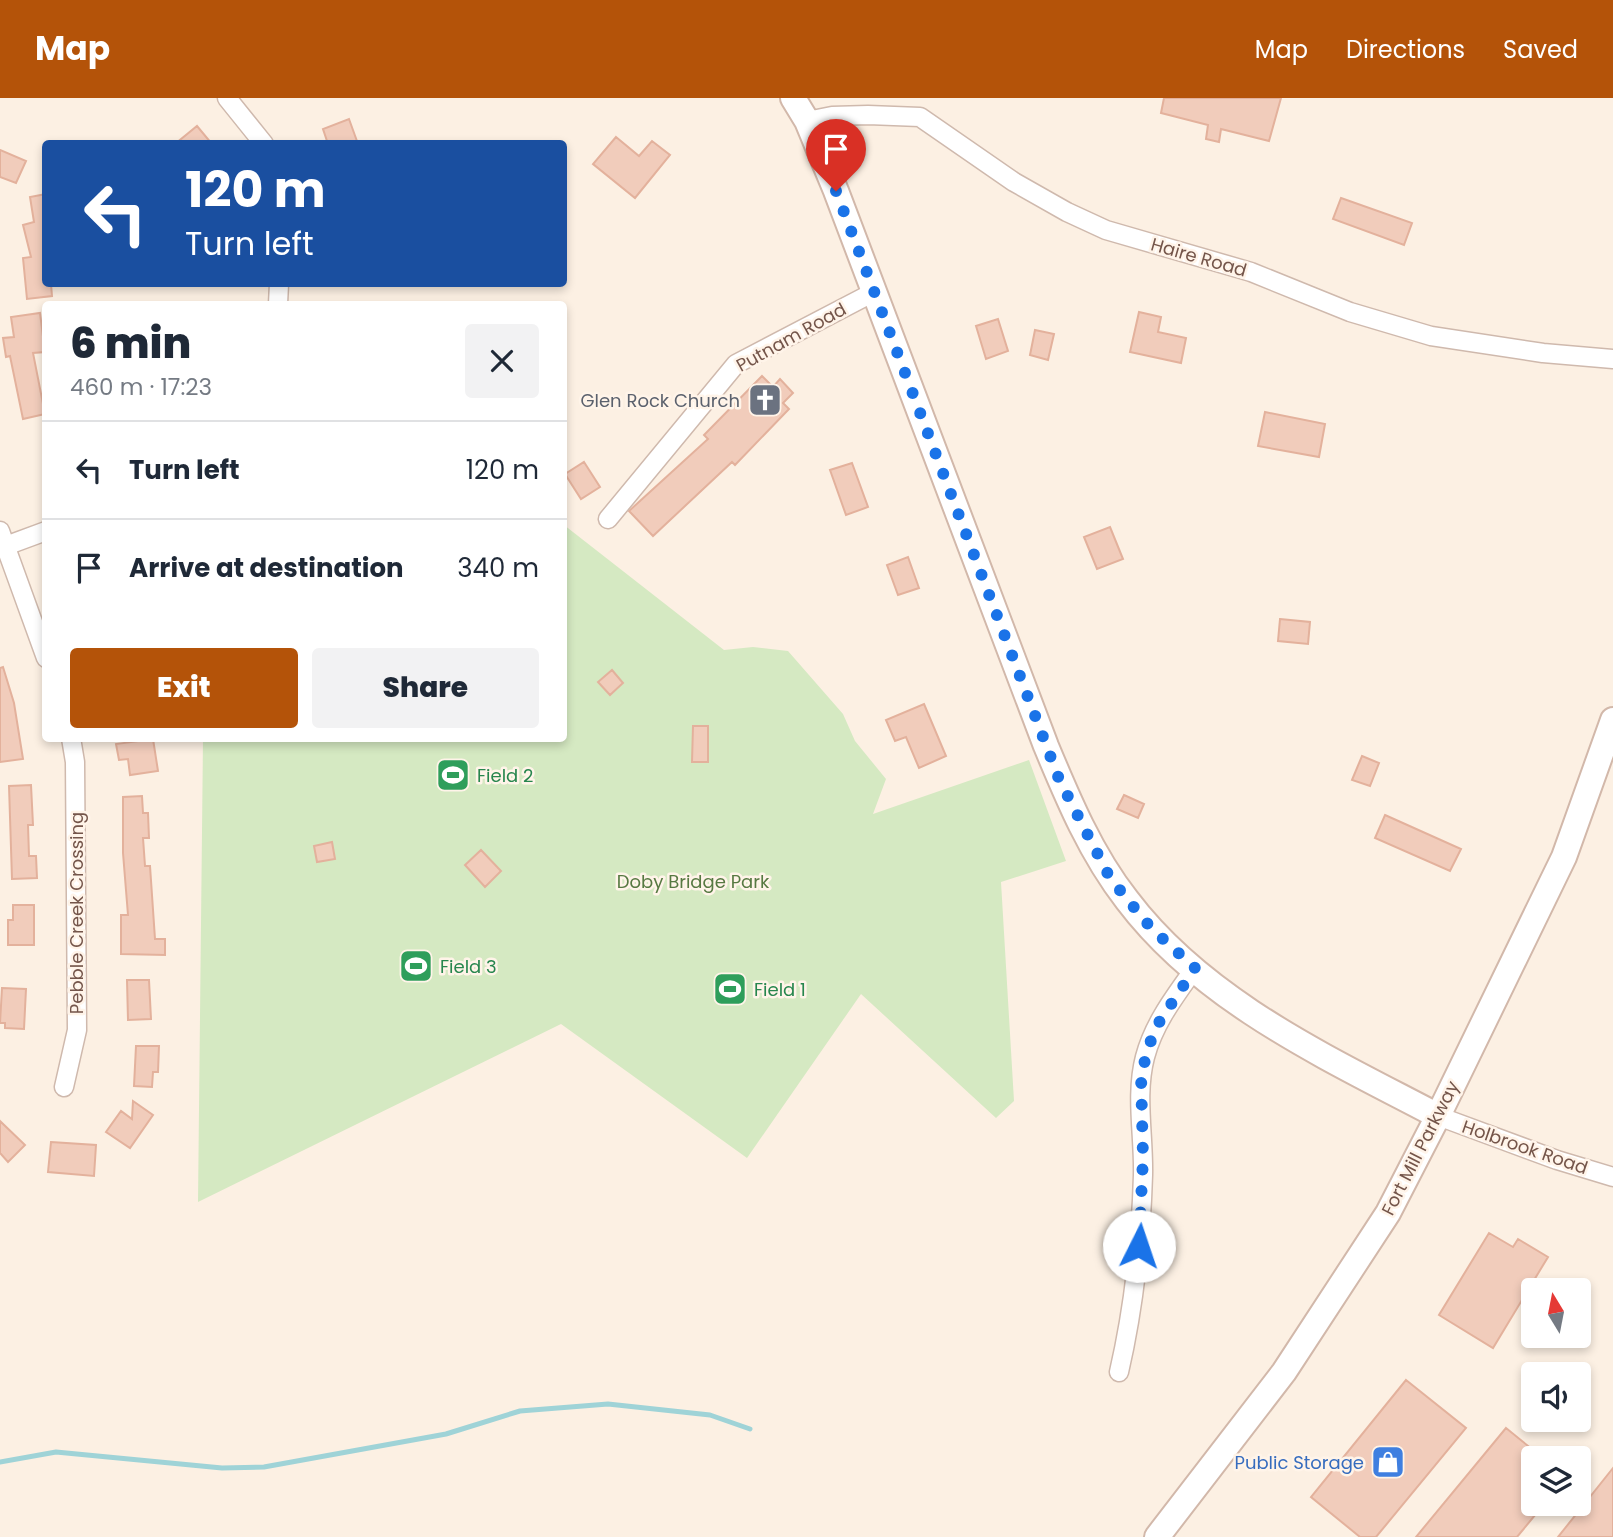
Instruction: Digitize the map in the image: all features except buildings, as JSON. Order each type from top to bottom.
[{"type":"street","points":[[227,98],[261,140]]},
{"type":"street","points":[[793,98],[807,121],[874,292],[1046,746],[1076,816],[1110,878],[1151,928],[1219,989],[1273,1025],[1438,1116]]},
{"type":"street","name":"Haire Road","points":[[807,121],[832,116],[920,117],[1014,182],[1105,230],[1251,272],[1350,312],[1431,336],[1543,353],[1613,359]]},
{"type":"street","name":"Putnam Road","points":[[608,519],[736,364],[874,292]]},
{"type":"street","points":[[42,532],[1,542],[42,648]]},
{"type":"street","name":"Fort Mill Parkway","points":[[1157,1537],[1284,1372],[1388,1213],[1564,858],[1613,720]]},
{"type":"street","name":"Pebble Creek Crossing","points":[[64,1087],[77,1030],[75,762],[72,742]]},
{"type":"street","points":[[1119,1372],[1135,1295],[1142,1207],[1141,1074],[1154,1030],[1195,968]]},
{"type":"street","name":"Holbrook Road","points":[[1438,1116],[1557,1160],[1613,1177]]},
{"type":"green space","name":"Doby Bridge Park","points":[[567,527],[724,650],[753,647],[788,651],[843,714],[855,741],[886,779],[873,814],[1029,760],[1066,861],[1001,882],[1014,1101],[996,1118],[861,994],[747,1158],[561,1024],[198,1202],[203,742],[567,742]]},
{"type":"waterway","points":[[0,1462],[56,1452],[222,1468],[264,1467],[446,1434],[520,1411],[608,1404],[710,1415],[750,1429]]},
{"type":"place","name":"Glen Rock Church","points":[[765,400]]},
{"type":"place","name":"Field 2","points":[[453,775]]},
{"type":"place","name":"Field 3","points":[[416,966]]},
{"type":"place","name":"Field 1","points":[[730,989]]},
{"type":"place","name":"Public Storage","points":[[1388,1462]]},
{"type":"route","points":[[836,191],[1046,746],[1076,816],[1110,878],[1128,902],[1151,928],[1195,968],[1154,1030],[1141,1074],[1143,1195],[1139,1246]]}]
